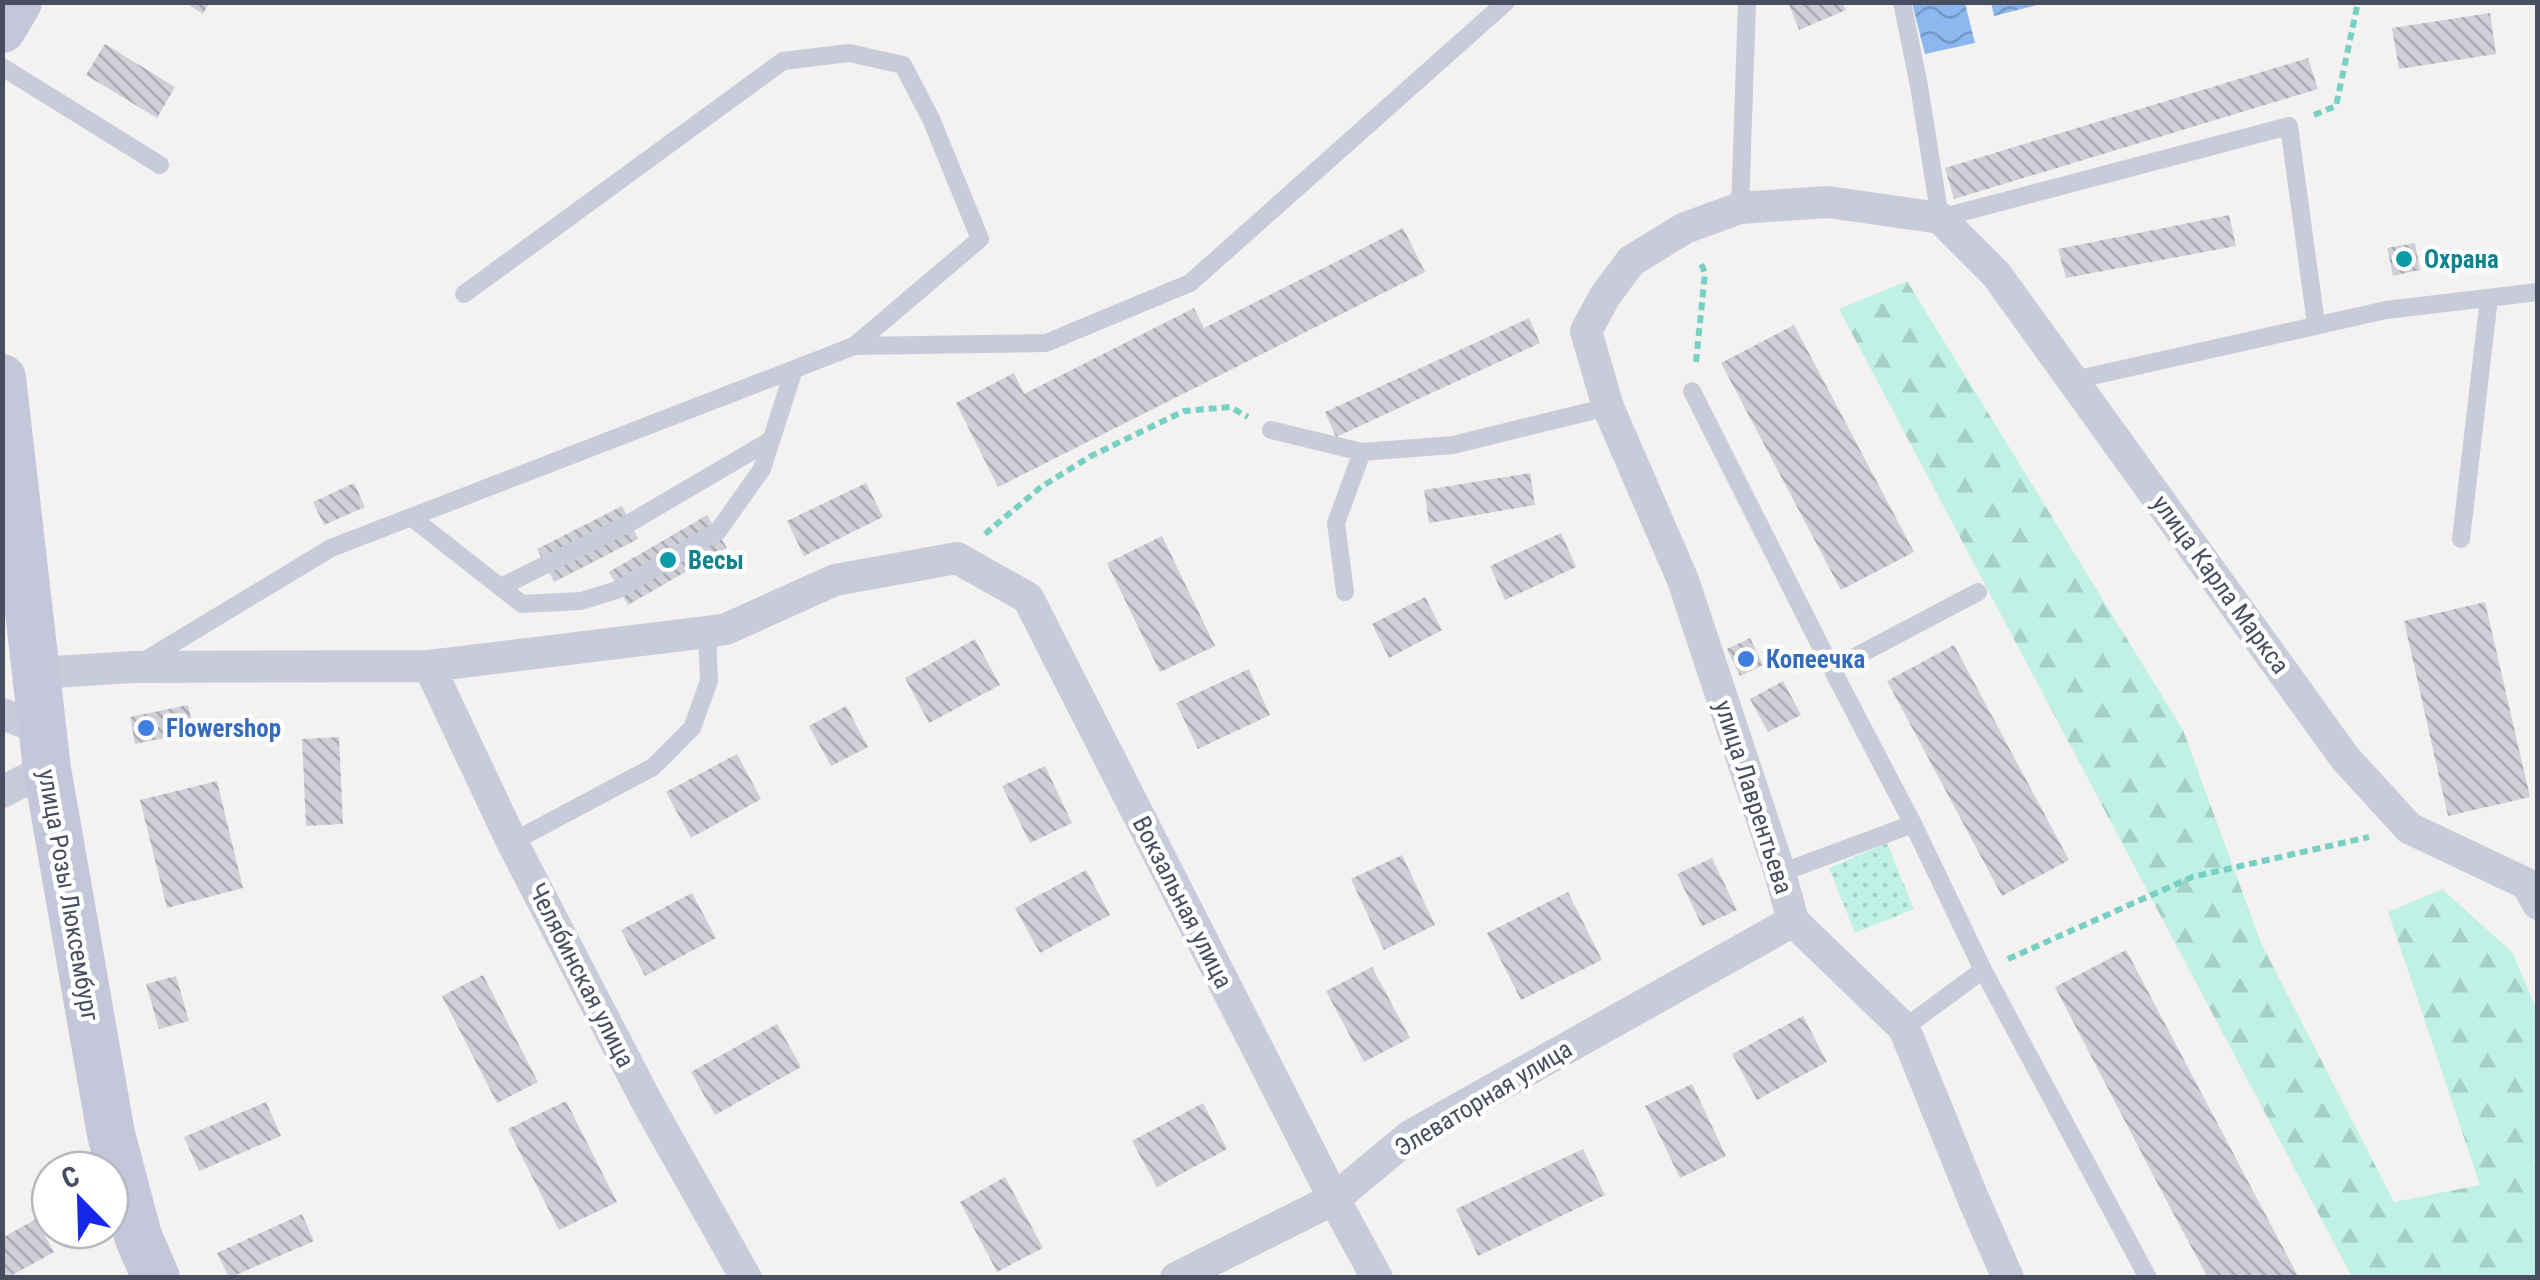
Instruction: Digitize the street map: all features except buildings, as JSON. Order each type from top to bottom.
[{"type":"street","points":[[2,28],[18,2]]},
{"type":"street","points":[[1685,228],[1740,208],[1828,202],[1940,218]]},
{"type":"street","name":"улица Карла Маркса","points":[[1940,218],[1996,274],[2345,758],[2409,828],[2534,891]]},
{"type":"street","name":"улица Лаврентьева","points":[[1685,228],[1631,261],[1586,331],[1608,408],[1683,580],[1793,921],[1904,1028],[2008,1278]]},
{"type":"street","name":"улица Розы Люксембург","points":[[2,378],[37,674],[30,737],[112,1134],[138,1236],[156,1278]]},
{"type":"street","points":[[37,674],[134,667],[429,666],[706,632],[726,629],[835,580],[957,558]]},
{"type":"street","name":"Вокзальная улица","points":[[957,558],[1028,598],[1377,1278]]},
{"type":"street","name":"Челябинская улица","points":[[429,666],[512,842],[647,1102],[746,1278]]},
{"type":"street","points":[[2,792],[30,737]]},
{"type":"street","name":"Элеваторная улица","points":[[1176,1278],[1334,1198],[1410,1136],[1793,921]]},
{"type":"lane","points":[[854,346],[1046,344],[1190,283],[1506,2]]},
{"type":"lane","points":[[1740,208],[1747,2]]},
{"type":"lane","points":[[1902,2],[1940,218],[2289,126],[2316,324]]},
{"type":"lane","points":[[134,667],[330,548],[854,346],[980,239],[903,65],[850,53],[782,61],[464,294]]},
{"type":"lane","points":[[2,67],[160,165]]},
{"type":"lane","points":[[2074,380],[2386,310],[2538,292]]},
{"type":"lane","points":[[2461,539],[2488,298]]},
{"type":"lane","points":[[411,517],[522,604],[581,601],[617,590],[718,532],[762,469],[794,369]]},
{"type":"lane","points":[[1692,391],[1914,824],[1983,970],[2148,1278]]},
{"type":"lane","points":[[1272,430],[1362,452],[1453,446],[1608,408]]},
{"type":"lane","points":[[500,588],[633,521],[771,440]]},
{"type":"lane","points":[[1346,592],[1336,523],[1362,452]]},
{"type":"lane","points":[[1832,670],[1978,592]]},
{"type":"lane","points":[[512,842],[653,767],[692,728],[709,682],[706,632]]},
{"type":"lane","points":[[1780,873],[1914,824]]},
{"type":"lane","points":[[1904,1028],[1983,970]]},
{"type":"path","points":[[2289,126],[2336,106],[2358,2]]},
{"type":"path","points":[[1685,228],[1705,273],[1692,391]]},
{"type":"path","points":[[957,558],[1041,487],[1091,456],[1184,411],[1230,407],[1272,430]]},
{"type":"path","points":[[1983,970],[2192,876],[2409,828]]},
{"type":"green space","points":[[1907,281],[2183,730],[2261,943],[2394,1202],[2480,1185],[2388,912],[2442,889],[2512,952],[2537,1010],[2537,1277],[2352,1277],[1839,309]]},
{"type":"green space","points":[[1887,843],[1914,909],[1855,933],[1829,868]]},
{"type":"water","points":[[1991,2],[2045,3],[1994,16]]},
{"type":"water","points":[[1912,3],[1965,3],[1975,43],[1925,54]]},
{"type":"place","name":"Охрана","points":[[2404,259]]},
{"type":"place","name":"Весы","points":[[668,560]]},
{"type":"place","name":"Копеечка","points":[[1746,659]]},
{"type":"place","name":"Flowershop","points":[[146,728]]}]
